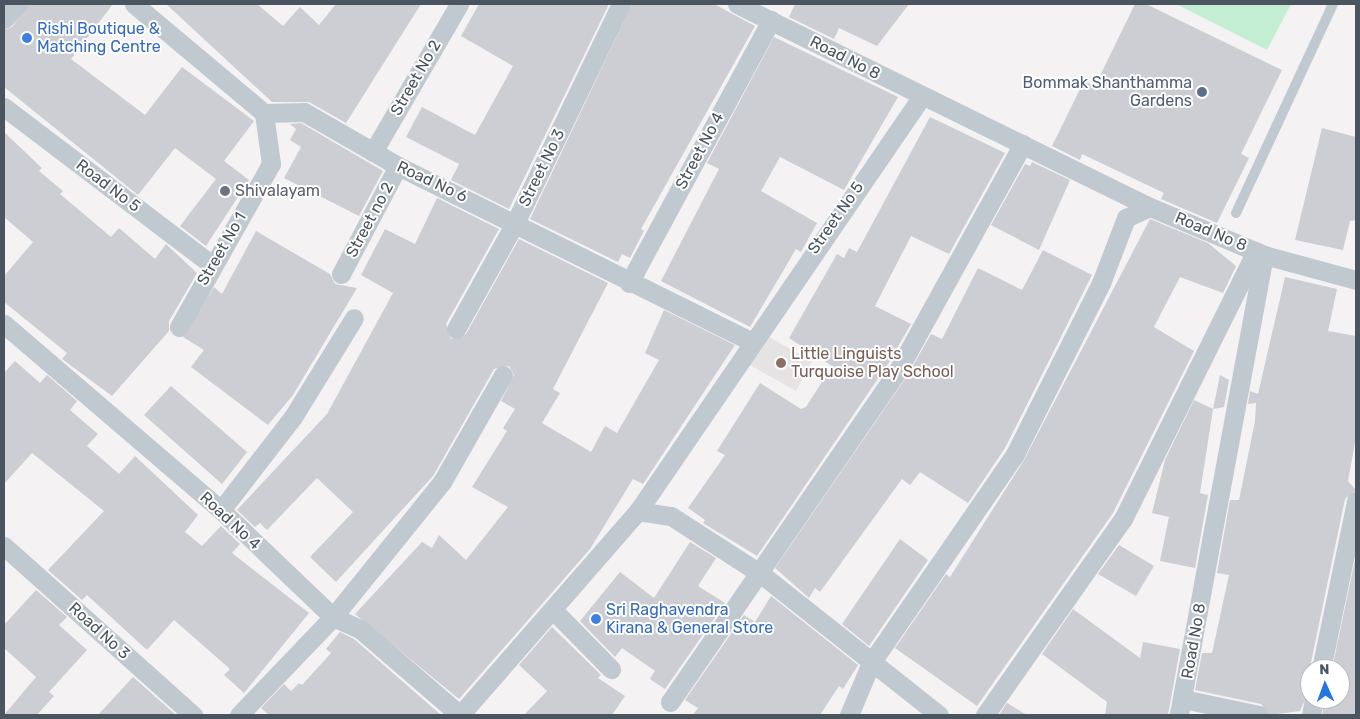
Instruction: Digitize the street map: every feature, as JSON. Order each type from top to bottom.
[{"type":"street","points":[[4,19],[18,4]]},
{"type":"street","points":[[134,4],[264,113]]},
{"type":"street","name":"Street No 2","points":[[374,152],[459,4]]},
{"type":"street","name":"Street No 3","points":[[456,329],[516,221],[621,4]]},
{"type":"street","name":"Road No 8","points":[[737,4],[1150,207],[1260,253],[1181,707]]},
{"type":"street","name":"Street No 4","points":[[629,283],[771,20]]},
{"type":"street","name":"Street No 5","points":[[460,715],[638,511],[751,340],[922,96]]},
{"type":"street","name":"Road No 5","points":[[4,107],[212,266]]},
{"type":"street","name":"Road No 6","points":[[264,113],[304,112],[398,166],[516,221],[629,283],[751,340]]},
{"type":"street","name":"Street No 1","points":[[179,326],[271,164],[264,113]]},
{"type":"street","points":[[670,702],[761,574],[898,370],[1023,144]]},
{"type":"street","name":"Street no 2","points":[[341,274],[398,166]]},
{"type":"street","points":[[849,715],[871,663],[1015,454],[1101,283],[1126,218],[1150,207]]},
{"type":"street","points":[[986,715],[1123,519],[1260,253],[1356,280]]},
{"type":"street","points":[[221,510],[293,417],[354,318]]},
{"type":"street","name":"Road No 4","points":[[4,324],[221,510],[332,617],[360,629],[454,709],[452,715]]},
{"type":"street","points":[[239,715],[332,617],[442,482],[503,375]]},
{"type":"street","points":[[1323,659],[1356,501]]},
{"type":"street","points":[[638,511],[670,516],[761,574],[939,715]]},
{"type":"street","name":"Road No 3","points":[[4,546],[193,715]]},
{"type":"street","points":[[553,610],[611,669]]},
{"type":"street","points":[[1181,707],[1259,715]]},
{"type":"lane","points":[[1236,213],[1333,4]]},
{"type":"shaded area","name":"Little Linguists Turquoise Play School","points":[[767,336],[812,361],[796,391],[750,365]]},
{"type":"green space","points":[[1176,4],[1291,4],[1267,50]]},
{"type":"building","points":[[29,4],[113,4],[71,59],[145,115],[182,67],[254,121],[224,161],[249,180],[206,246],[180,226],[216,179],[175,148],[138,195],[4,87],[4,30],[12,27]]},
{"type":"building","points":[[166,4],[257,4],[283,26],[300,7],[319,25],[336,4],[421,4],[346,123],[309,102],[272,102]]},
{"type":"building","points":[[479,4],[609,4],[509,209],[451,180],[459,164],[406,137],[422,107],[475,135],[513,66],[461,36]]},
{"type":"building","points":[[632,4],[714,4],[755,26],[641,229],[644,231],[630,258],[622,254],[618,262],[530,219]]},
{"type":"building","points":[[795,4],[909,4],[877,46],[839,28],[834,39],[789,17]]},
{"type":"building","points":[[1135,4],[1146,4],[1282,70],[1241,154],[1249,158],[1217,223],[1161,199],[1164,193],[1082,154],[1080,160],[1052,146],[1084,81],[1095,86]]},
{"type":"building","points":[[774,37],[898,97],[844,190],[780,157],[761,191],[817,223],[801,252],[796,249],[750,327],[661,281],[719,169],[707,163]]},
{"type":"building","points":[[930,117],[1005,153],[949,254],[911,236],[875,306],[911,324],[888,364],[757,556],[703,523],[705,520],[688,508],[725,455],[717,451],[760,383],[801,409],[806,407],[832,366],[789,338],[837,254],[844,258],[849,248],[857,252]]},
{"type":"building","points":[[301,123],[383,171],[359,216],[284,178],[301,147],[290,140],[296,129],[290,124]]},
{"type":"building","points":[[1322,128],[1356,137],[1356,220],[1350,221],[1343,250],[1295,240]]},
{"type":"building","points":[[4,132],[42,168],[39,171],[63,191],[60,194],[111,237],[119,228],[155,259],[166,244],[197,273],[169,321],[169,331],[112,396],[62,359],[67,353],[4,302],[4,276],[33,242],[4,217]]},
{"type":"building","points":[[1032,162],[1070,180],[1039,250],[991,225],[1025,164],[1030,166]]},
{"type":"building","points":[[437,198],[499,229],[446,324],[451,339],[466,334],[519,239],[608,283],[553,389],[560,393],[542,423],[591,452],[605,426],[617,433],[659,360],[645,353],[664,310],[735,345],[643,484],[633,479],[590,549],[459,699],[355,614],[422,542],[432,548],[439,535],[466,560],[508,507],[472,487],[507,431],[503,428],[515,409],[501,401],[514,375],[509,366],[494,369],[433,476],[336,582],[310,557],[353,512],[317,478],[267,530],[260,523],[255,527],[237,510],[327,414],[393,293],[361,275],[385,229],[415,244]]},
{"type":"building","points":[[1150,219],[1208,243],[1236,266],[1223,293],[1180,277],[1154,327],[1194,351],[1113,513],[977,706],[895,648],[946,574],[950,577],[1024,460]]},
{"type":"building","points":[[256,231],[330,274],[335,284],[357,288],[293,395],[268,425],[191,367],[204,350],[183,337],[214,287],[222,294]]},
{"type":"building","points":[[1043,250],[1092,275],[1005,448],[968,503],[920,472],[910,485],[902,479],[820,592],[815,588],[809,598],[775,568],[907,376],[931,334],[942,339],[978,268],[1022,290]]},
{"type":"building","points":[[1285,277],[1337,289],[1328,331],[1356,336],[1356,437],[1348,481],[1356,490],[1345,499],[1312,659],[1300,659],[1301,709],[1300,711],[1270,715],[1261,704],[1195,690],[1202,653],[1212,653],[1229,575],[1217,573],[1230,500],[1239,500],[1255,421],[1256,403],[1248,404],[1250,391],[1258,394]]},
{"type":"building","points":[[15,361],[40,383],[47,375],[77,401],[70,410],[98,434],[87,446],[119,474],[135,456],[198,515],[185,532],[202,546],[221,526],[240,544],[232,553],[309,613],[244,693],[224,675],[230,669],[174,620],[147,650],[87,595],[82,600],[48,570],[104,511],[32,453],[4,484],[4,373]]},
{"type":"building","points":[[1220,375],[1229,380],[1224,407],[1213,409]]},
{"type":"building","points":[[171,386],[247,452],[222,484],[144,415]]},
{"type":"building","points":[[1194,400],[1213,409],[1200,493],[1208,495],[1195,568],[1160,561],[1169,517],[1152,513],[1165,460]]},
{"type":"building","points":[[900,539],[928,560],[869,646],[842,624]]},
{"type":"building","points":[[690,542],[716,558],[698,586],[725,603],[665,689],[650,679],[655,671],[622,648],[615,657],[580,621],[620,572],[654,598]]},
{"type":"building","points":[[1119,545],[1154,566],[1136,596],[1098,574]]},
{"type":"building","points":[[1356,555],[1356,715],[1322,715],[1323,709],[1350,709],[1350,659],[1334,659]]},
{"type":"building","points":[[36,590],[67,617],[59,625],[87,650],[49,692],[54,696],[37,715],[4,715],[36,677],[4,648],[4,625]]},
{"type":"building","points":[[771,596],[858,665],[843,689],[839,686],[820,715],[693,715],[698,708],[685,700],[744,615],[755,622]]},
{"type":"building","points":[[1073,609],[1140,658],[1143,642],[1180,649],[1168,715],[1105,715],[1107,702],[1042,654]]},
{"type":"building","points":[[552,627],[601,675],[598,678],[625,696],[612,715],[524,715],[547,691],[519,665]]},
{"type":"building","points":[[340,632],[354,639],[441,715],[269,715],[261,708],[284,684],[291,691],[299,683],[302,685],[331,653],[326,649]]},
{"type":"building","points":[[133,677],[176,715],[98,715]]},
{"type":"building","points":[[1007,703],[1027,715],[999,715]]},
{"type":"place","name":"Rishi Boutique & Matching Centre","points":[[27,38]]},
{"type":"place","name":"Bommak Shanthamma Gardens","points":[[1202,92]]},
{"type":"place","name":"Shivalayam","points":[[225,191]]},
{"type":"place","name":"Little Linguists Turquoise Play School","points":[[781,363]]},
{"type":"place","name":"Sri Raghavendra Kirana & General Store","points":[[596,619]]}]
